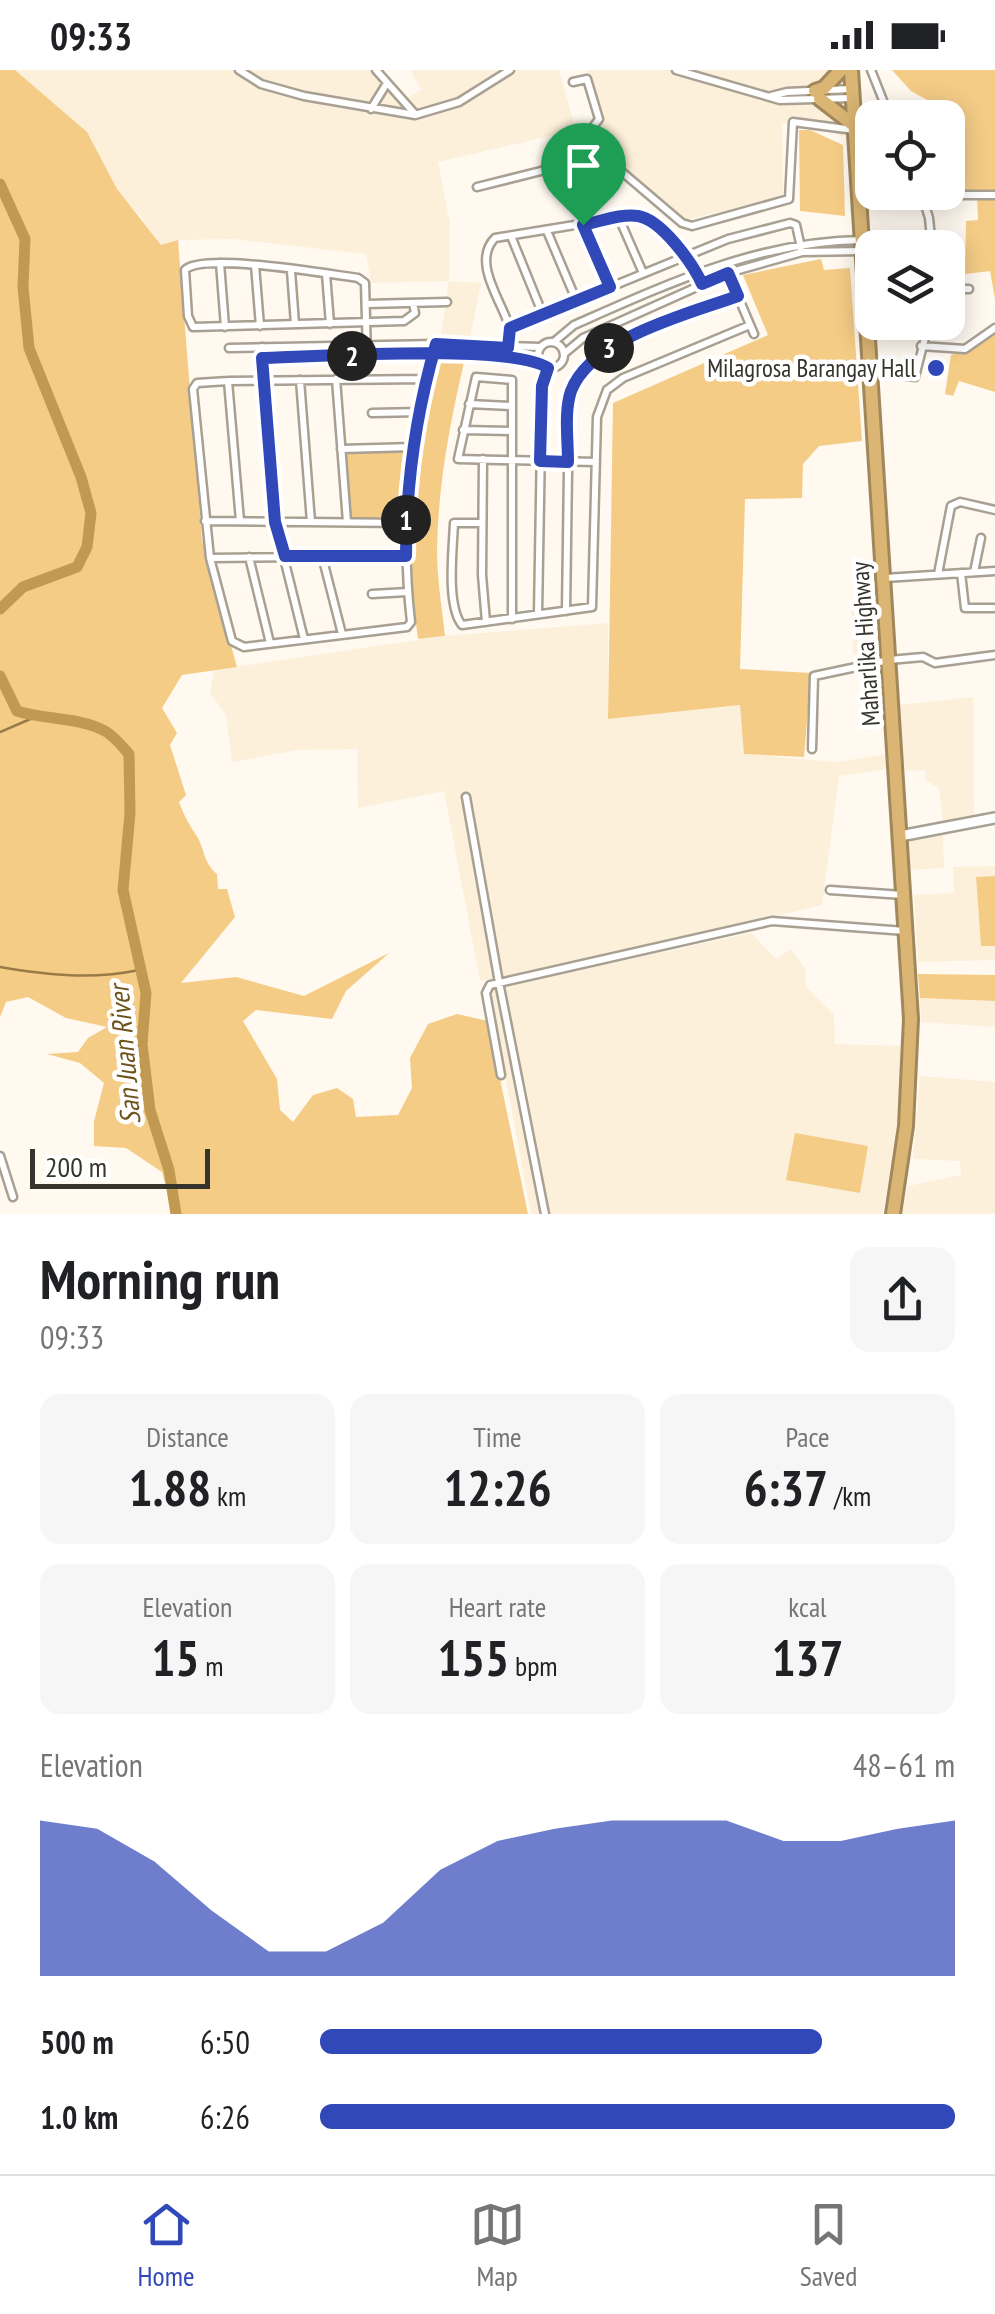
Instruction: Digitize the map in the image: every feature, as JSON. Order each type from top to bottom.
[{"type":"highway","points":[[840,70],[818,95],[855,128]]},
{"type":"highway","name":"Maharlika Highway","points":[[852,70],[855,128]]},
{"type":"highway","name":"Maharlika Highway","points":[[868,340],[907,931],[910,1066],[893,1214]]},
{"type":"street","points":[[239,70],[261,84],[304,96],[415,115],[459,102],[510,70]]},
{"type":"street","points":[[376,70],[415,115]]},
{"type":"street","points":[[676,70],[771,96],[787,92],[853,94]]},
{"type":"street","points":[[871,70],[883,100]]},
{"type":"street","points":[[574,82],[587,79],[598,119],[587,135],[588,143],[682,223],[692,226],[789,200],[793,122],[855,128]]},
{"type":"street","points":[[371,109],[387,83]]},
{"type":"street","points":[[478,187],[605,155]]},
{"type":"street","points":[[965,195],[995,195]]},
{"type":"street","points":[[508,348],[510,328],[487,275],[490,240],[636,215],[686,254],[702,284]]},
{"type":"street","points":[[619,218],[643,273]]},
{"type":"street","points":[[510,328],[728,238],[790,223],[796,225],[801,248]]},
{"type":"street","points":[[583,225],[610,287]]},
{"type":"street","points":[[547,230],[577,302]]},
{"type":"street","points":[[511,236],[543,315]]},
{"type":"street","points":[[229,348],[436,344],[540,347],[556,342],[574,325],[696,272],[801,248],[855,245]]},
{"type":"street","points":[[262,358],[433,354],[509,358],[556,368],[564,362],[565,353],[583,338],[728,273],[801,248]]},
{"type":"street","points":[[220,263],[225,327]]},
{"type":"street","points":[[367,356],[366,322],[366,304],[365,283],[358,278],[220,263],[192,264],[185,270],[193,327],[330,324],[366,322],[411,318],[415,313],[414,302]]},
{"type":"street","points":[[256,265],[260,326]]},
{"type":"street","points":[[291,271],[295,324]]},
{"type":"street","points":[[728,273],[754,334]]},
{"type":"street","points":[[326,274],[330,324]]},
{"type":"street","points":[[965,288],[969,288]]},
{"type":"street","points":[[566,611],[568,401],[573,387],[593,359],[642,333],[738,296]]},
{"type":"street","points":[[366,304],[446,302]]},
{"type":"street","points":[[482,523],[454,524],[452,572],[456,618],[462,625],[588,608],[595,601],[597,417],[607,390],[633,374],[750,325]]},
{"type":"street","points":[[922,346],[966,350],[995,328]]},
{"type":"street","points":[[870,370],[915,377],[924,340]]},
{"type":"street","points":[[556,342],[565,353]]},
{"type":"street","points":[[428,378],[197,383],[192,389],[210,558],[232,640],[244,647],[407,628],[411,622],[406,523],[413,447],[436,344]]},
{"type":"street","points":[[262,346],[275,522],[304,639]]},
{"type":"street","points":[[538,614],[544,366],[538,355],[540,347]]},
{"type":"street","points":[[512,619],[510,460],[512,380],[476,377],[458,458],[482,459],[510,460],[540,461],[568,462],[596,462]]},
{"type":"street","points":[[300,380],[311,522]]},
{"type":"street","points":[[336,380],[347,522]]},
{"type":"street","points":[[228,382],[240,522]]},
{"type":"street","points":[[469,404],[512,406]]},
{"type":"street","points":[[372,413],[422,412]]},
{"type":"street","points":[[463,430],[511,431]]},
{"type":"street","points":[[341,449],[413,447]]},
{"type":"street","points":[[482,459],[486,622]]},
{"type":"street","points":[[938,574],[951,506],[960,502],[995,510]]},
{"type":"street","points":[[205,521],[406,523]]},
{"type":"street","points":[[974,572],[982,538]]},
{"type":"street","points":[[322,556],[342,634]]},
{"type":"street","points":[[210,558],[406,556]]},
{"type":"street","points":[[249,557],[270,643]]},
{"type":"street","points":[[884,578],[995,571]]},
{"type":"street","points":[[961,573],[965,608],[995,608]]},
{"type":"street","points":[[372,594],[407,592]]},
{"type":"street","points":[[812,748],[814,676],[889,660],[923,657],[934,663],[995,654]]},
{"type":"street","points":[[466,797],[545,1214]]},
{"type":"street","points":[[900,836],[995,818]]},
{"type":"street","points":[[830,890],[904,895]]},
{"type":"street","points":[[501,1075],[486,994],[486,988],[499,983],[772,921],[907,931]]},
{"type":"street","points":[[0,1156],[12,1197]]},
{"type":"shaded area","points":[[0,70],[382,70],[408,98],[421,89],[410,70],[559,70],[576,130],[438,162],[450,224],[449,281],[371,283],[366,254],[232,239],[178,240],[161,245],[141,217]]},
{"type":"shaded area","points":[[0,70],[15,70],[87,132],[117,189],[161,245],[178,240],[202,540],[237,667],[182,675],[162,708],[177,733],[170,745],[186,795],[179,802],[217,874],[218,889],[227,889],[235,917],[181,983],[236,977],[304,996],[389,953],[346,991],[332,1019],[256,1010],[243,1021],[277,1079],[280,1110],[293,1122],[313,1095],[337,1088],[353,1099],[356,1117],[398,1115],[412,1088],[410,1058],[428,1024],[457,1014],[488,1021],[528,1214],[174,1214],[162,1172],[126,1148],[94,1146],[94,1121],[104,1083],[80,1063],[47,1054],[78,1052],[88,1038],[107,1027],[66,1018],[28,997],[6,1002],[0,1017]]},
{"type":"shaded area","points":[[586,70],[839,70],[843,137],[813,124],[782,123],[783,193],[777,198],[686,220],[670,211],[590,138],[604,119]]},
{"type":"shaded area","points":[[892,70],[995,70],[995,299],[990,271],[965,274],[966,221],[978,220],[977,193],[965,190],[965,100],[927,100],[911,91]]},
{"type":"shaded area","points":[[799,130],[810,130],[843,145],[845,216],[800,211]]},
{"type":"shaded area","points":[[821,259],[824,270],[850,268],[862,441],[819,446],[803,464],[802,498],[745,499],[740,669],[811,673],[804,757],[744,754],[740,705],[608,719],[613,403],[768,335],[743,275]]},
{"type":"shaded area","points":[[449,281],[481,283],[470,338],[441,335]]},
{"type":"shaded area","points":[[995,333],[995,392],[959,381],[953,396],[945,394],[951,355]]},
{"type":"shaded area","points":[[437,356],[465,358],[446,454],[438,526],[445,636],[418,639],[412,565],[414,496],[422,428]]},
{"type":"shaded area","points":[[403,450],[409,456],[402,518],[352,520],[344,454]]},
{"type":"shaded area","points":[[851,608],[875,608],[878,660],[854,662]]},
{"type":"shaded area","points":[[608,623],[608,719],[741,705],[745,754],[837,762],[887,754],[888,769],[839,776],[822,905],[480,981],[444,791],[358,808],[357,749],[298,750],[232,762],[226,715],[210,693],[214,670],[445,636]]},
{"type":"shaded area","points":[[973,697],[974,819],[943,823],[939,788],[925,780],[925,770],[902,771],[898,705]]},
{"type":"shaded area","points":[[943,832],[944,868],[909,870],[906,838]]},
{"type":"shaded area","points":[[995,866],[995,876],[976,878],[981,946],[995,946],[995,960],[918,962],[914,895],[954,893],[953,867]]},
{"type":"shaded area","points":[[995,876],[995,946],[981,946],[976,877]]},
{"type":"shaded area","points":[[751,933],[776,959],[791,949],[805,968],[806,987],[834,1015],[835,1044],[902,1046],[897,1125],[883,1214],[531,1214],[489,990]]},
{"type":"shaded area","points":[[918,974],[995,975],[995,1001],[920,998]]},
{"type":"shaded area","points":[[920,998],[995,1001],[995,1027],[921,1022]]},
{"type":"shaded area","points":[[920,1076],[995,1082],[995,1214],[902,1214],[908,1186],[961,1175],[960,1161],[913,1159]]},
{"type":"shaded area","points":[[795,1133],[868,1146],[860,1193],[786,1180]]},
{"type":"waterway","name":"San Juan River","points":[[0,184],[25,239],[23,287],[29,348],[81,477],[91,513],[87,547],[77,567],[23,587],[0,609]]},
{"type":"waterway","name":"San Juan River","points":[[0,676],[17,711],[95,726],[112,736],[129,754],[130,813],[123,890],[146,993],[142,1044],[150,1110],[169,1170],[176,1214]]},
{"type":"waterway","points":[[0,732],[35,717]]},
{"type":"waterway","points":[[0,967],[70,975],[139,970]]},
{"type":"place","name":"Milagrosa Barangay Hall","points":[[936,368]]},
{"type":"route","points":[[583,225],[610,287],[510,328],[508,348],[436,344],[433,354],[428,378],[422,412],[413,447],[406,556],[285,556],[275,522],[262,358],[433,354],[540,363],[548,368],[542,386],[540,461],[568,462],[568,401],[593,359],[612,346],[738,296],[728,273],[702,284],[686,254],[646,219],[636,215],[583,225]]}]
